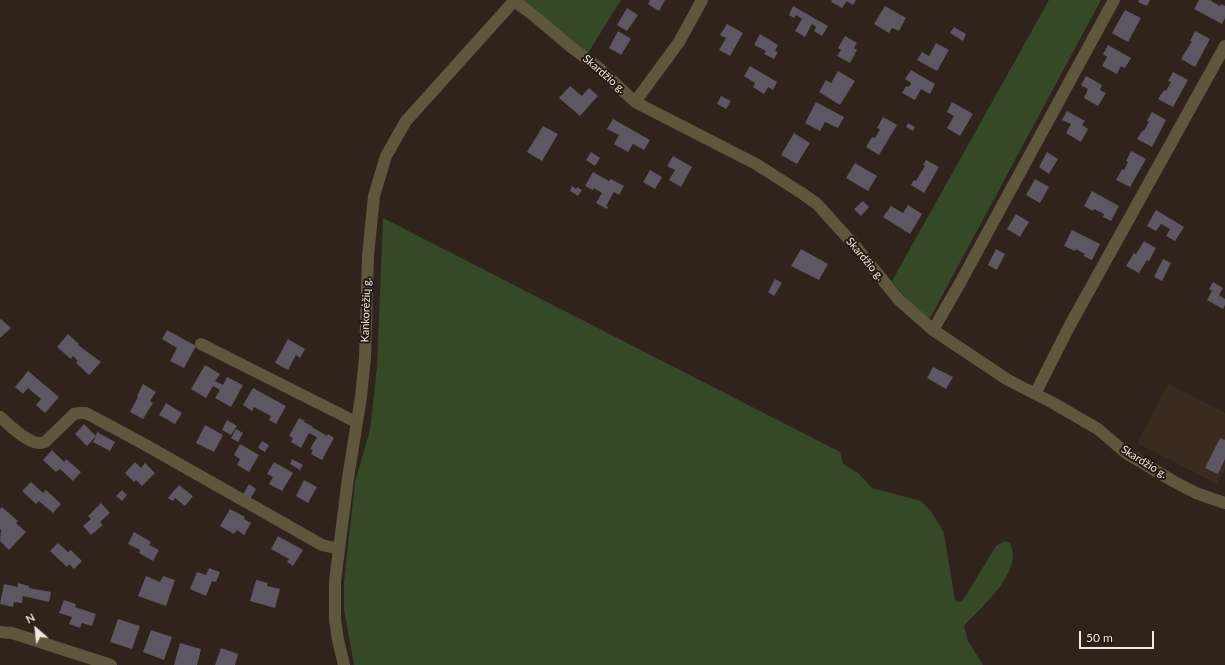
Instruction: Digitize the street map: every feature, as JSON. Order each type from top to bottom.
[{"type":"street","name":"Skardžio g.","points":[[514,0],[599,68],[635,102],[756,164],[817,204],[856,247],[899,300],[932,330],[1008,380],[1098,429],[1126,453],[1173,481],[1196,493],[1225,503]]},
{"type":"street","name":"Kankorėžių g.","points":[[344,665],[335,620],[335,581],[356,422],[361,397],[365,357],[368,256],[374,196],[386,156],[406,121],[514,0]]},
{"type":"street","points":[[635,102],[679,42],[702,0]]},
{"type":"street","points":[[932,330],[960,283],[1114,0]]},
{"type":"street","points":[[1035,394],[1070,325],[1225,46]]},
{"type":"street","points":[[201,344],[356,422]]},
{"type":"street","points":[[0,417],[30,441],[41,443],[45,442],[74,414],[80,412],[86,414],[142,443],[322,545],[339,549]]},
{"type":"street","points":[[0,632],[12,633],[111,665]]},
{"type":"shaded area","points":[[1168,384],[1225,413],[1225,469],[1217,484],[1137,443]]},
{"type":"green space","points":[[518,0],[621,0],[588,53]]},
{"type":"green space","points":[[1049,0],[1101,0],[929,320],[908,301],[892,281]]},
{"type":"green space","points":[[383,218],[840,452],[843,464],[858,473],[872,488],[921,501],[931,511],[944,533],[955,600],[959,602],[963,600],[996,546],[1005,541],[1010,543],[1013,555],[1007,575],[994,594],[964,626],[968,641],[983,665],[354,665],[344,609],[344,582],[355,482],[370,430],[377,367]]},
{"type":"building","points":[[650,0],[665,0],[659,11],[648,4]]},
{"type":"building","points":[[832,0],[856,0],[853,5],[847,1],[842,8],[831,2]]},
{"type":"building","points":[[1139,0],[1150,0],[1147,6],[1138,2]]},
{"type":"building","points":[[1199,0],[1211,0],[1220,6],[1221,4],[1225,6],[1225,18],[1222,24],[1194,9]]},
{"type":"building","points":[[793,6],[828,26],[822,36],[814,31],[816,27],[812,24],[805,37],[795,31],[802,19],[796,15],[794,18],[789,15]]},
{"type":"building","points":[[885,6],[906,18],[899,31],[892,28],[889,33],[874,24]]},
{"type":"building","points":[[627,8],[638,15],[627,31],[617,25]]},
{"type":"building","points":[[1125,10],[1141,18],[1128,42],[1112,33]]},
{"type":"building","points":[[727,24],[743,33],[730,56],[719,50],[726,38],[720,35]]},
{"type":"building","points":[[954,27],[966,34],[963,41],[950,33]]},
{"type":"building","points":[[618,31],[631,39],[621,55],[609,48]]},
{"type":"building","points":[[1195,31],[1210,39],[1195,67],[1181,59],[1192,41],[1190,41]]},
{"type":"building","points":[[760,34],[778,45],[775,51],[778,52],[774,59],[764,54],[766,51],[754,45]]},
{"type":"building","points":[[845,36],[857,43],[854,48],[857,50],[850,63],[837,56],[841,50],[838,48]]},
{"type":"building","points":[[936,43],[949,50],[937,71],[917,60],[922,52],[929,56]]},
{"type":"building","points":[[1108,45],[1131,58],[1125,68],[1121,66],[1117,74],[1102,66],[1107,57],[1103,54]]},
{"type":"building","points":[[750,66],[777,82],[773,90],[768,87],[764,94],[753,87],[755,83],[744,76]]},
{"type":"building","points":[[911,70],[935,84],[930,94],[921,89],[915,100],[902,93],[906,86],[909,87],[911,83],[905,79]]},
{"type":"building","points":[[838,71],[855,81],[840,105],[819,92],[826,80],[831,83]]},
{"type":"building","points":[[1173,72],[1188,80],[1173,107],[1158,99],[1164,90],[1166,91],[1171,82],[1168,81]]},
{"type":"building","points":[[1086,76],[1102,85],[1100,90],[1106,93],[1098,106],[1084,98],[1088,89],[1081,85]]},
{"type":"building","points":[[570,86],[582,96],[589,88],[598,96],[580,116],[559,98]]},
{"type":"building","points":[[721,96],[731,101],[726,109],[717,104]]},
{"type":"building","points":[[816,102],[844,117],[838,128],[825,122],[820,131],[805,123]]},
{"type":"building","points":[[952,102],[973,114],[960,136],[947,128],[954,116],[947,112]]},
{"type":"building","points":[[1067,111],[1085,121],[1082,125],[1088,129],[1081,142],[1066,133],[1071,124],[1062,120]]},
{"type":"building","points":[[1152,112],[1166,120],[1152,147],[1137,139],[1149,122],[1147,121]]},
{"type":"building","points":[[883,117],[897,125],[879,155],[866,147],[872,137],[875,138],[880,129],[877,128]]},
{"type":"building","points":[[613,119],[650,140],[644,150],[633,144],[628,152],[614,144],[619,135],[607,129]]},
{"type":"building","points":[[908,123],[915,127],[913,131],[906,127]]},
{"type":"building","points":[[543,126],[558,134],[542,161],[527,152]]},
{"type":"building","points":[[794,133],[810,143],[797,164],[781,155]]},
{"type":"building","points":[[1131,151],[1146,159],[1130,187],[1116,180],[1122,169],[1124,170],[1128,162],[1126,161]]},
{"type":"building","points":[[591,152],[600,158],[595,166],[586,160]]},
{"type":"building","points":[[1047,152],[1058,159],[1049,174],[1039,167]]},
{"type":"building","points":[[673,156],[692,167],[681,187],[669,180],[675,170],[667,166]]},
{"type":"building","points":[[926,160],[939,167],[924,193],[911,185],[914,180],[916,181],[925,166],[923,165]]},
{"type":"building","points":[[855,163],[877,176],[868,191],[846,178]]},
{"type":"building","points":[[650,170],[662,177],[655,189],[643,182]]},
{"type":"building","points":[[593,172],[609,181],[611,179],[624,186],[619,195],[614,192],[606,206],[608,207],[607,209],[596,203],[602,193],[594,188],[593,190],[585,186]]},
{"type":"building","points":[[1035,179],[1049,187],[1040,203],[1026,195]]},
{"type":"building","points":[[572,186],[576,189],[577,187],[582,190],[578,196],[570,191]]},
{"type":"building","points":[[1092,191],[1119,206],[1111,221],[1103,217],[1104,214],[1094,209],[1093,211],[1084,206]]},
{"type":"building","points":[[863,201],[869,207],[861,216],[854,209]]},
{"type":"building","points":[[908,205],[922,214],[910,234],[883,217],[891,206],[903,213]]},
{"type":"building","points":[[1156,210],[1184,227],[1175,241],[1166,236],[1170,229],[1161,224],[1156,231],[1147,226]]},
{"type":"building","points":[[1016,214],[1029,222],[1020,237],[1007,229]]},
{"type":"building","points":[[1072,230],[1100,244],[1092,260],[1083,256],[1085,254],[1076,249],[1075,251],[1064,246]]},
{"type":"building","points":[[1144,241],[1156,248],[1149,261],[1147,260],[1139,273],[1126,266]]},
{"type":"building","points":[[801,249],[828,264],[819,280],[791,266]]},
{"type":"building","points":[[996,249],[1005,254],[997,270],[988,265]]},
{"type":"building","points":[[1163,259],[1171,263],[1162,281],[1154,277]]},
{"type":"building","points":[[775,279],[782,283],[774,296],[768,292]]},
{"type":"building","points":[[1213,282],[1223,288],[1219,295],[1225,299],[1223,309],[1207,300],[1212,291],[1209,289]]},
{"type":"building","points":[[1,319],[11,328],[0,338],[0,320]]},
{"type":"building","points":[[167,330],[196,346],[184,368],[170,361],[177,348],[162,339]]},
{"type":"building","points":[[68,334],[79,344],[78,345],[101,362],[89,375],[76,363],[78,361],[73,356],[71,359],[57,347]]},
{"type":"building","points":[[288,339],[305,349],[300,358],[296,355],[288,370],[275,363]]},
{"type":"building","points":[[205,365],[220,374],[215,381],[223,385],[227,377],[243,385],[231,407],[215,398],[220,390],[213,386],[206,398],[191,389]]},
{"type":"building","points":[[933,367],[953,377],[946,389],[927,378]]},
{"type":"building","points":[[28,371],[59,397],[45,413],[36,405],[41,399],[28,388],[23,394],[15,387]]},
{"type":"building","points":[[143,384],[156,392],[150,401],[153,403],[143,419],[130,412]]},
{"type":"building","points":[[253,388],[286,406],[276,424],[269,420],[271,416],[254,407],[252,411],[243,405]]},
{"type":"building","points":[[166,403],[182,413],[175,424],[159,415]]},
{"type":"building","points":[[299,418],[327,436],[328,434],[334,438],[322,460],[311,454],[313,450],[310,449],[317,437],[309,433],[301,448],[291,442],[293,438],[289,436]]},
{"type":"building","points":[[227,420],[237,426],[231,435],[222,430]]},
{"type":"building","points":[[84,424],[96,436],[87,446],[75,434]]},
{"type":"building","points":[[205,425],[223,435],[214,452],[196,443]]},
{"type":"building","points":[[236,429],[243,433],[238,442],[231,438]]},
{"type":"building","points":[[97,432],[115,442],[110,451],[93,442]]},
{"type":"building","points":[[1220,438],[1225,440],[1225,459],[1218,474],[1205,468]]},
{"type":"building","points":[[262,441],[269,445],[265,452],[258,448]]},
{"type":"building","points":[[240,444],[259,455],[249,472],[237,465],[240,459],[234,455]]},
{"type":"building","points":[[52,450],[64,462],[66,459],[81,472],[73,481],[60,469],[56,472],[43,460]]},
{"type":"building","points":[[292,459],[303,465],[300,470],[290,464]]},
{"type":"building","points":[[135,462],[141,468],[145,463],[155,473],[142,486],[136,480],[134,482],[125,473]]},
{"type":"building","points":[[274,462],[293,473],[282,491],[269,484],[273,477],[267,474]]},
{"type":"building","points":[[304,480],[317,487],[308,503],[296,496]]},
{"type":"building","points":[[31,482],[43,493],[46,490],[61,504],[53,513],[39,501],[36,504],[22,491]]},
{"type":"building","points":[[249,484],[256,489],[250,499],[243,495]]},
{"type":"building","points":[[179,485],[193,496],[185,506],[175,498],[173,501],[168,498]]},
{"type":"building","points":[[122,490],[127,495],[122,501],[116,496]]},
{"type":"building","points":[[101,503],[110,513],[100,522],[103,525],[91,535],[83,526],[91,519],[88,516]]},
{"type":"building","points":[[2,507],[18,521],[16,523],[26,532],[9,550],[0,541],[0,509]]},
{"type":"building","points":[[230,509],[245,517],[244,519],[251,523],[244,535],[237,530],[234,534],[220,526]]},
{"type":"building","points":[[134,532],[151,542],[149,545],[159,550],[153,561],[139,553],[140,550],[128,544]]},
{"type":"building","points":[[278,536],[303,550],[293,566],[287,562],[289,559],[271,549]]},
{"type":"building","points":[[58,543],[68,552],[71,550],[82,561],[74,569],[69,564],[67,567],[50,551]]},
{"type":"building","points":[[209,568],[220,572],[216,582],[212,581],[206,596],[190,589],[197,572],[206,575]]},
{"type":"building","points":[[146,576],[160,582],[163,576],[175,580],[166,606],[138,596]]},
{"type":"building","points":[[256,580],[268,583],[267,586],[280,589],[275,608],[250,601]]},
{"type":"building","points":[[18,583],[29,586],[29,588],[51,592],[49,602],[23,596],[22,603],[14,602],[13,607],[0,604],[4,584],[18,587]]},
{"type":"building","points":[[64,600],[76,604],[75,607],[96,614],[92,626],[82,623],[80,628],[69,624],[72,617],[59,613]]},
{"type":"building","points":[[118,619],[140,626],[132,649],[110,642]]},
{"type":"building","points":[[151,630],[172,637],[164,660],[143,652]]},
{"type":"building","points":[[180,643],[201,649],[197,665],[174,665]]},
{"type":"building","points":[[221,648],[238,654],[235,665],[215,665]]}]
